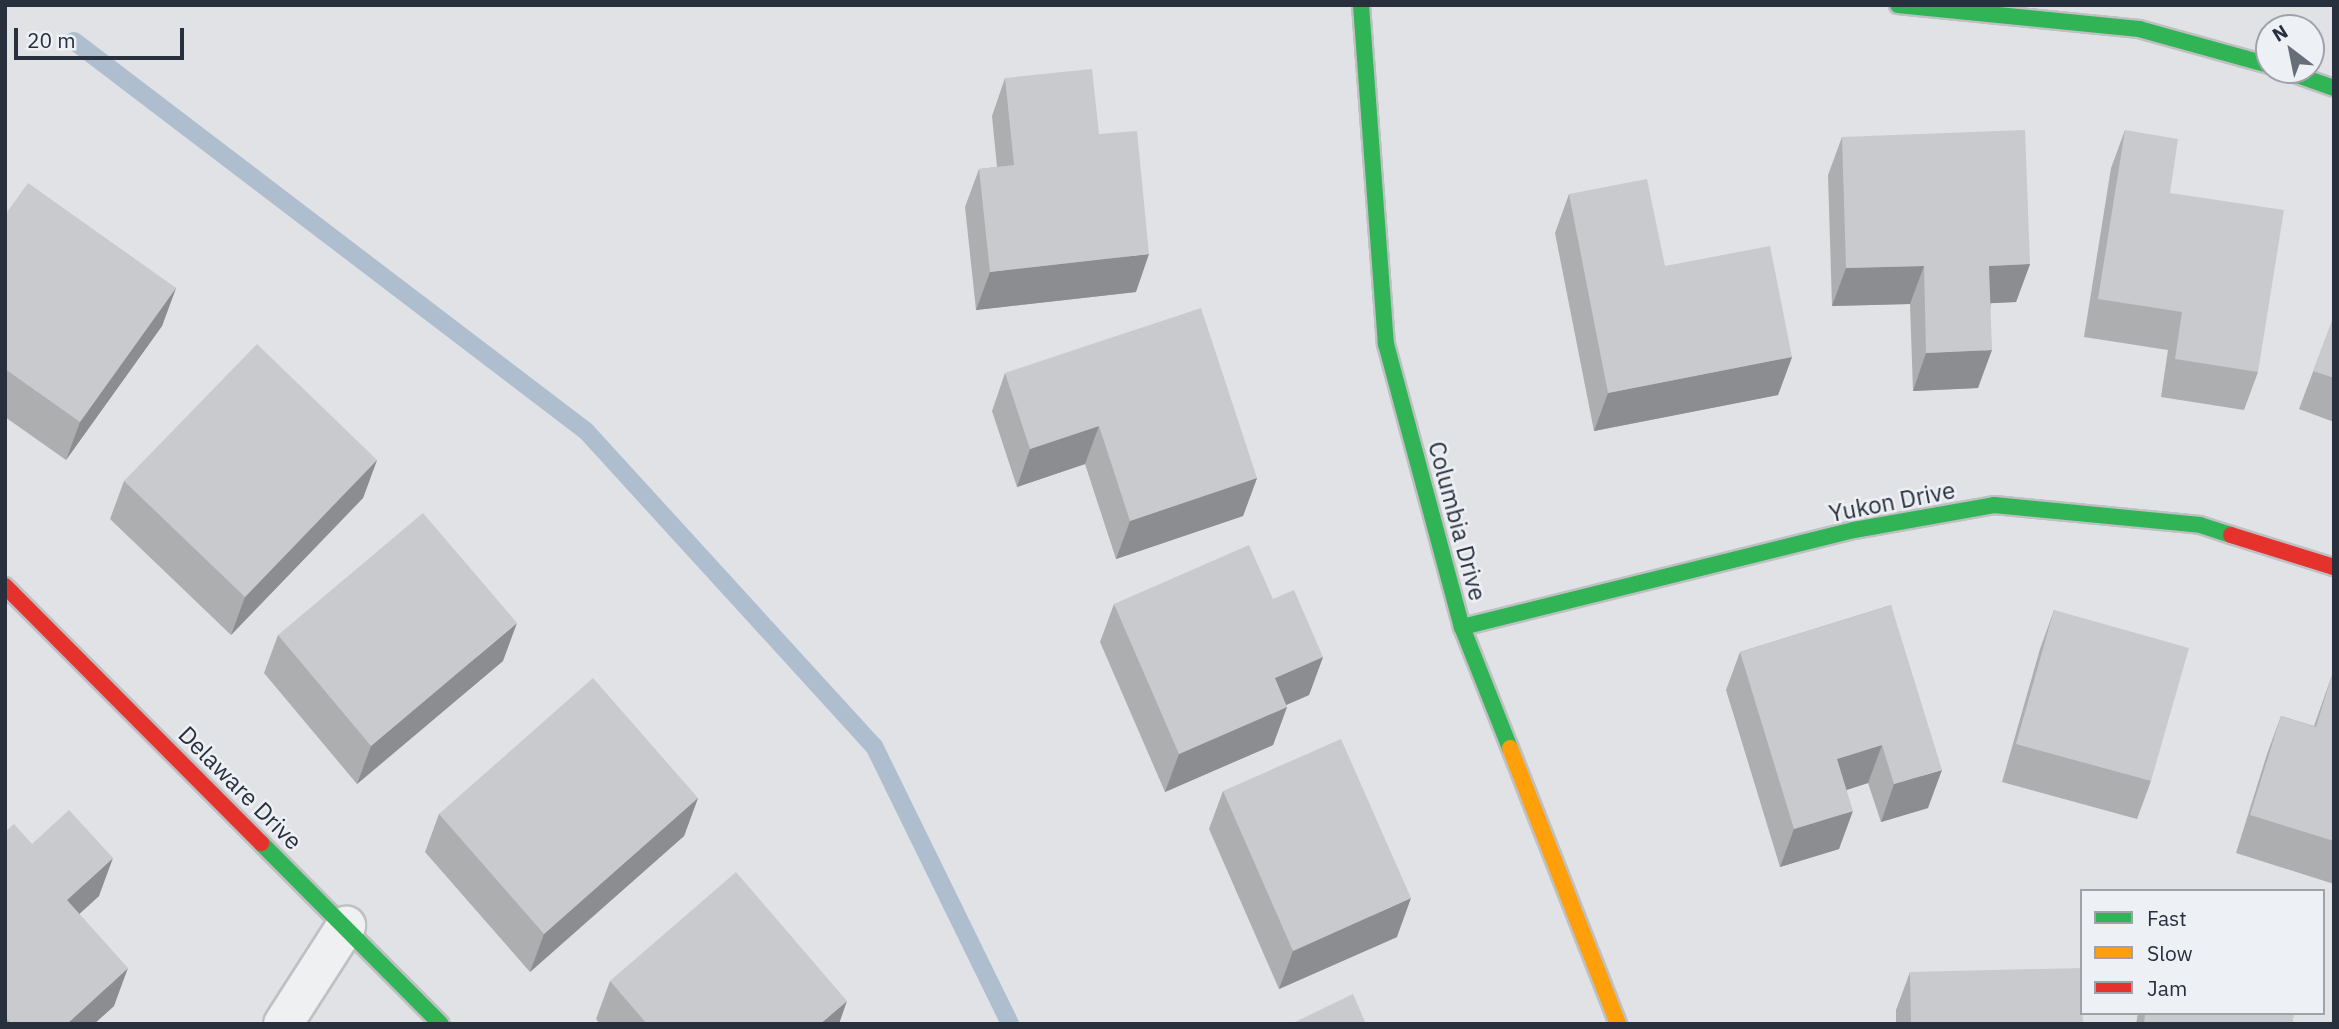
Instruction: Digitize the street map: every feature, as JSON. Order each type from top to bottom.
[{"type":"street","name":"Columbia Drive","points":[[1361,5],[1386,344],[1462,627],[1618,1024]]},
{"type":"street","points":[[1898,5],[2139,29],[2255,61]]},
{"type":"street","name":"Yukon Drive","points":[[1462,627],[1854,530],[1994,505],[2200,525],[2334,567]]},
{"type":"street","name":"Delaware Drive","points":[[5,586],[441,1024]]},
{"type":"street","points":[[283,1024],[346,926]]},
{"type":"building","points":[[1092,69],[1099,134],[1137,131],[1149,254],[990,272],[979,169],[1014,165],[1005,78]]},
{"type":"building","points":[[2025,130],[2030,264],[1989,266],[1992,350],[1926,353],[1924,266],[1846,268],[1842,137]]},
{"type":"building","points":[[2125,130],[2178,139],[2170,193],[2284,210],[2258,372],[2175,359],[2182,312],[2098,299]]},
{"type":"building","points":[[1647,179],[1665,266],[1770,246],[1792,357],[1608,393],[1569,194]]},
{"type":"building","points":[[28,183],[176,288],[80,422],[5,369],[5,215]]},
{"type":"building","points":[[1201,308],[1257,478],[1130,521],[1099,426],[1030,449],[1005,373]]},
{"type":"building","points":[[2334,316],[2334,378],[2313,371]]},
{"type":"building","points":[[257,344],[377,460],[245,597],[124,481]]},
{"type":"building","points":[[423,513],[517,623],[371,746],[278,635]]},
{"type":"building","points":[[1249,545],[1273,599],[1294,590],[1323,657],[1275,678],[1287,707],[1179,754],[1114,604]]},
{"type":"building","points":[[1891,605],[1942,770],[1894,784],[1882,745],[1837,759],[1853,811],[1794,829],[1740,652]]},
{"type":"building","points":[[2054,610],[2189,648],[2151,781],[2016,744]]},
{"type":"building","points":[[2332,675],[2334,841],[2250,815],[2281,716],[2316,727]]},
{"type":"building","points":[[593,678],[698,798],[544,934],[439,814]]},
{"type":"building","points":[[1341,739],[1411,898],[1293,951],[1223,791]]},
{"type":"building","points":[[69,810],[113,858],[67,900],[128,968],[67,1024],[12,1024],[5,1017],[5,832],[14,824],[32,844]]},
{"type":"building","points":[[736,872],[847,1001],[820,1024],[647,1024],[610,981]]},
{"type":"building","points":[[2080,968],[2080,1015],[2083,1015],[2083,1024],[1911,1024],[1910,972]]},
{"type":"building","points":[[1353,994],[1366,1024],[1293,1023]]},
{"type":"building","points":[[2145,1015],[2294,1015],[2292,1024],[2144,1024]]},
{"type":"waterway","points":[[74,41],[586,431],[874,746],[1010,1024]]},
{"type":"traffic: fast","points":[[1361,5],[1386,344],[1462,627],[1510,748]]},
{"type":"traffic: fast","points":[[1898,5],[2139,29],[2255,61]]},
{"type":"traffic: fast","points":[[2323,84],[2334,88]]},
{"type":"traffic: fast","points":[[1462,627],[1854,530],[1994,505],[2200,525],[2231,535]]},
{"type":"traffic: fast","points":[[261,843],[441,1024]]},
{"type":"traffic: slow","points":[[1510,748],[1618,1024]]},
{"type":"traffic: jam","points":[[2231,535],[2334,567]]},
{"type":"traffic: jam","points":[[5,586],[261,843]]}]
